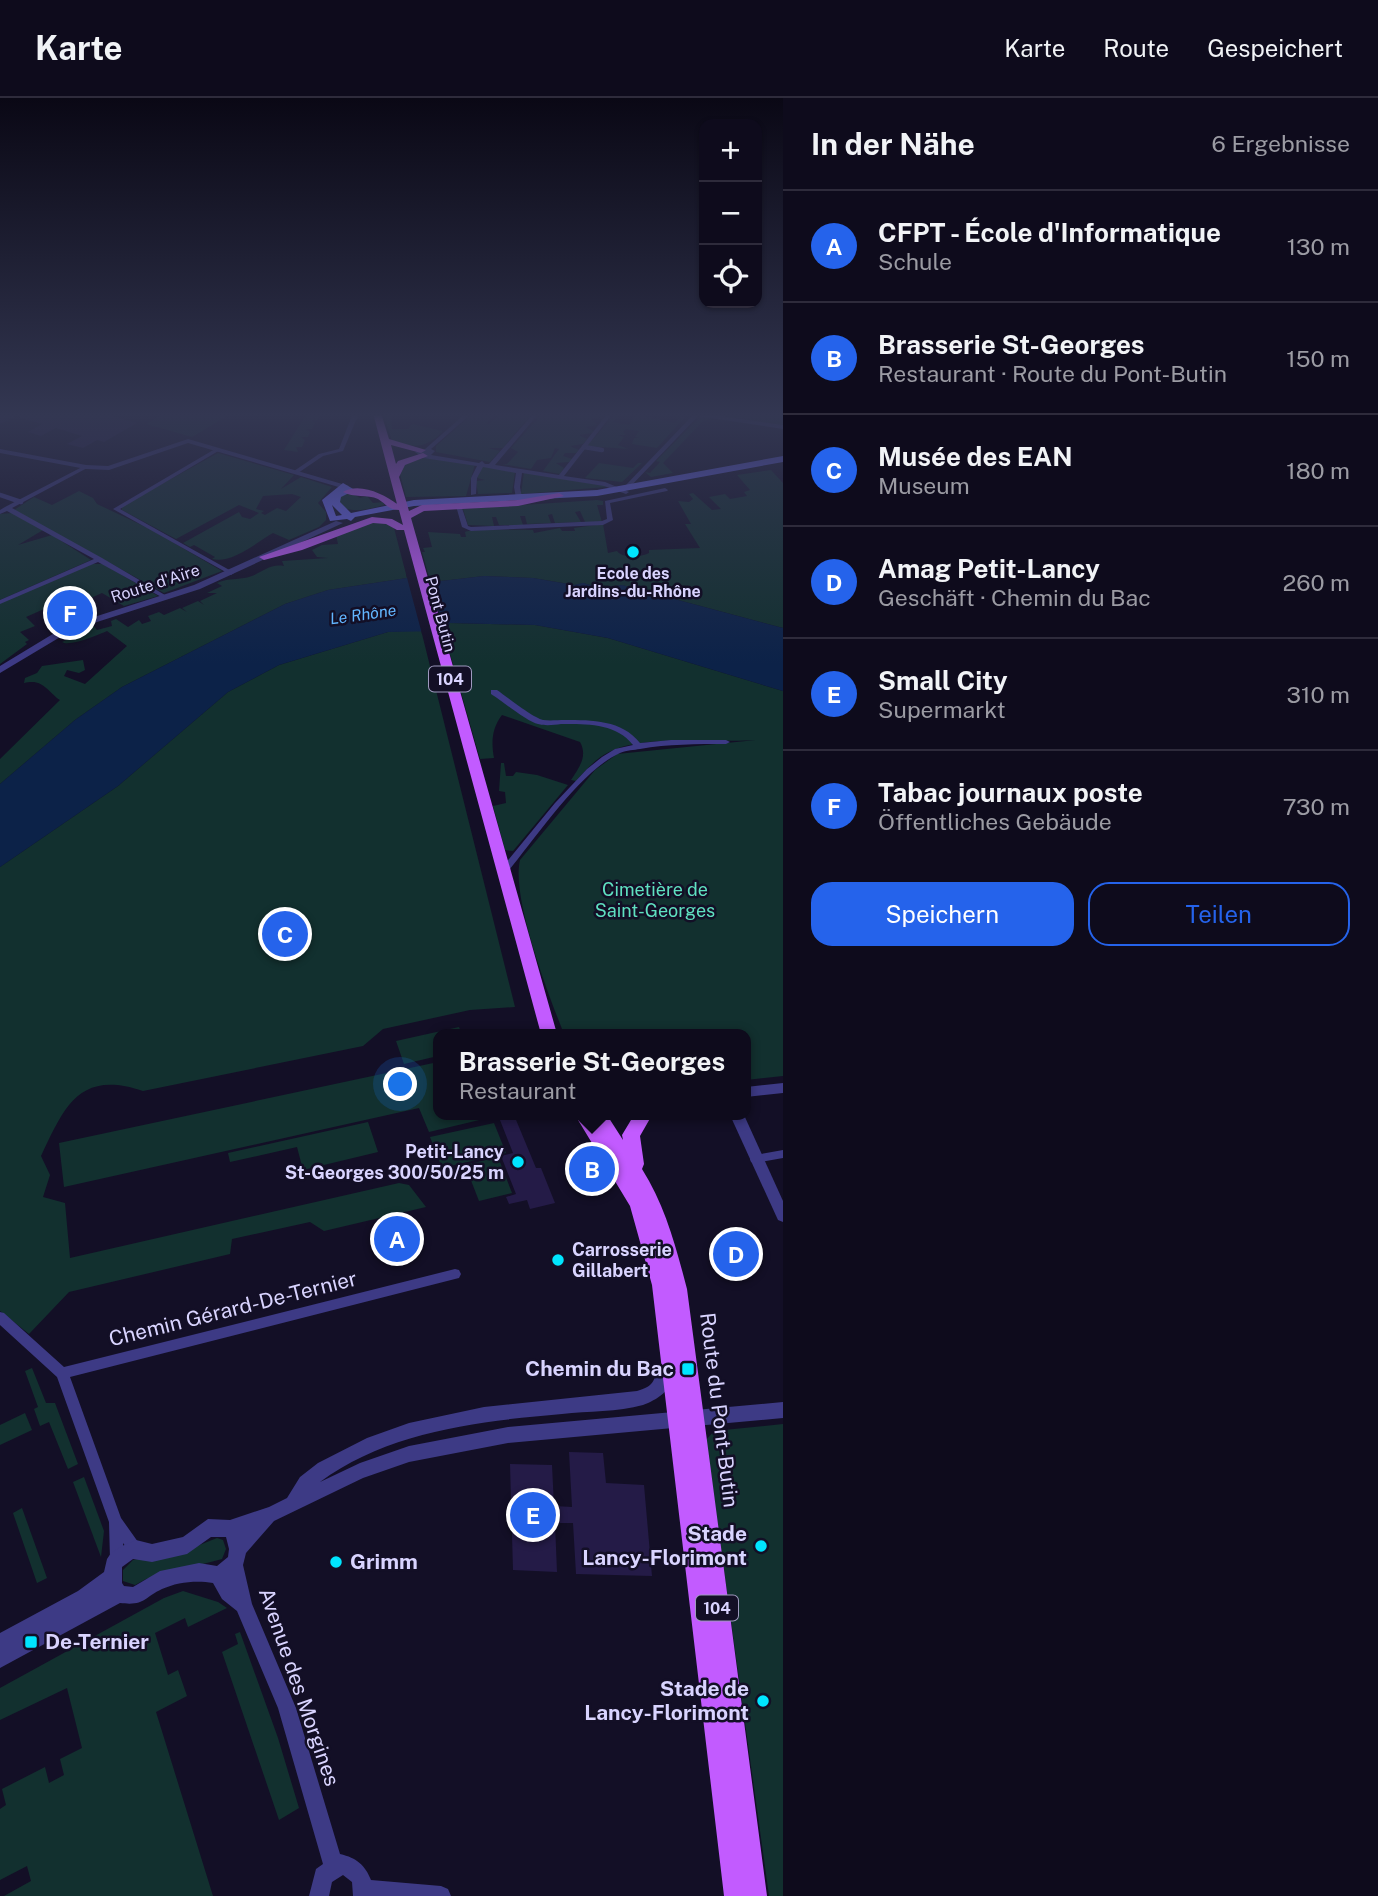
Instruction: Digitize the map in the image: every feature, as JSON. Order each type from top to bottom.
[{"type":"main road","points":[[331,497],[326,501],[347,516]]},
{"type":"main road","points":[[381,497],[396,508]]},
{"type":"main road","name":"104","points":[[392,497],[404,523]]},
{"type":"main road","name":"104","points":[[394,497],[404,523]]},
{"type":"main road","name":"Route d'Aïre","points":[[347,516],[447,501],[541,497]]},
{"type":"main road","points":[[264,557],[298,548],[372,520],[404,523],[422,508],[518,503],[554,497]]},
{"type":"main road","name":"Pont Butin","points":[[404,523],[480,807]]},
{"type":"main road","name":"104","points":[[480,807],[497,850],[549,1029]]},
{"type":"main road","name":"104","points":[[480,807],[537,1029]]},
{"type":"main road","name":"Route du Pont-Butin","points":[[588,1120],[632,1178],[650,1236],[667,1312],[737,1896]]},
{"type":"main road","name":"Route du Pont-Butin","points":[[601,1120],[665,1241],[682,1320],[754,1896]]},
{"type":"main road","points":[[640,1120],[631,1135],[632,1178],[652,1276],[665,1371]]},
{"type":"street","points":[[6,497],[21,502]]},
{"type":"street","points":[[4,510],[30,497]]},
{"type":"street","points":[[134,497],[116,509],[231,573]]},
{"type":"street","points":[[459,506],[465,527],[471,528],[603,523],[610,520],[606,503],[629,497]]},
{"type":"street","points":[[4,510],[100,559],[167,598]]},
{"type":"street","name":"Route d'Aïre","points":[[0,670],[69,628],[167,598],[231,573],[347,516]]},
{"type":"street","points":[[0,601],[100,559]]},
{"type":"street","points":[[494,692],[538,722],[557,720],[598,724],[628,735],[639,747]]},
{"type":"street","points":[[503,872],[598,763],[618,751],[639,747],[726,742]]},
{"type":"street","points":[[497,850],[520,853]]},
{"type":"street","points":[[751,1091],[783,1088]]},
{"type":"street","points":[[739,1120],[783,1216]]},
{"type":"street","points":[[755,1159],[783,1154]]},
{"type":"street","name":"Chemin Gérard-De-Ternier","points":[[62,1373],[455,1274]]},
{"type":"street","points":[[0,1317],[62,1373],[116,1522],[136,1549],[152,1553],[187,1545],[208,1528],[230,1529],[272,1514],[360,1471],[439,1446],[520,1434],[776,1410]]},
{"type":"street","points":[[293,1504],[303,1483],[319,1471],[397,1434],[473,1416],[637,1399],[656,1392],[662,1386],[665,1371]]},
{"type":"street","points":[[218,1575],[272,1514]]},
{"type":"street","points":[[115,1586],[116,1522]]},
{"type":"street","name":"Avenue des Morgines","points":[[230,1529],[243,1605],[283,1698],[334,1866]]},
{"type":"street","points":[[117,1559],[136,1549]]},
{"type":"street","points":[[0,1643],[83,1597],[115,1586],[135,1596],[160,1580],[189,1572],[218,1575]]},
{"type":"street","points":[[218,1575],[228,1593],[243,1605]]},
{"type":"street","points":[[0,1658],[115,1586]]},
{"type":"street","points":[[319,1896],[323,1876],[334,1866],[341,1864],[354,1869],[364,1893],[441,1896]]},
{"type":"green space","points":[[34,497],[52,505],[68,497],[91,497],[97,504],[150,529],[222,571],[164,593],[14,510]]},
{"type":"green space","points":[[138,497],[263,497],[256,509],[264,511],[261,513],[265,515],[277,508],[286,511],[301,497],[323,497],[318,503],[326,512],[326,520],[319,527],[289,540],[273,533],[236,555],[220,560],[212,559],[215,557],[194,545],[190,547],[183,543],[239,512],[242,517],[250,519],[259,513],[239,505],[176,539],[122,510],[122,506]]},
{"type":"green space","points":[[340,497],[368,497],[373,503],[383,502],[384,505],[368,509],[346,509],[340,507]]},
{"type":"green space","points":[[691,497],[697,497],[712,510],[721,509],[709,497],[783,497],[783,628],[622,585],[601,588],[583,583],[575,585],[533,578],[484,576],[441,581],[429,577],[422,552],[425,552],[423,548],[432,547],[428,532],[460,534],[461,537],[466,537],[465,532],[469,531],[533,530],[534,533],[560,528],[562,531],[575,531],[574,528],[603,524],[608,553],[617,551],[632,556],[649,553],[649,550],[700,548],[685,524],[691,524],[678,501],[689,502],[693,499]]},
{"type":"green space","points":[[603,501],[603,505],[597,505],[602,522],[585,522],[580,511],[575,512],[581,522],[555,523],[552,514],[548,515],[551,523],[527,524],[525,516],[520,516],[523,525],[499,525],[496,517],[492,517],[494,526],[468,525],[463,509]]},
{"type":"green space","points":[[12,513],[43,530],[18,545],[52,535],[91,560],[0,600],[0,514]]},
{"type":"green space","points":[[372,522],[386,523],[394,528],[407,578],[328,590],[285,604],[122,687],[75,720],[0,784],[0,759],[60,700],[36,682],[24,683],[25,678],[37,673],[42,666],[83,660],[85,670],[79,673],[67,670],[64,676],[85,684],[127,646],[107,631],[77,642],[62,642],[90,629],[88,625],[92,624],[97,630],[112,626],[111,621],[116,619],[128,627],[139,620],[142,624],[151,621],[148,616],[159,612],[164,615],[180,608],[187,612],[182,608],[198,601],[204,605],[200,601],[217,593],[207,593],[222,586],[217,583],[250,577],[273,566],[284,566],[282,561],[328,558],[317,557],[312,550],[322,545],[338,544],[336,535]]},
{"type":"green space","points":[[92,564],[103,564],[158,596],[124,606],[102,593],[82,602],[74,596],[69,598],[26,617],[35,626],[20,632],[29,640],[25,642],[27,644],[0,664],[0,603]]},
{"type":"green space","name":"Cimetière de Saint-Georges","points":[[450,623],[535,625],[608,638],[783,691],[783,1076],[751,1079],[751,1029],[562,1029],[533,947],[521,898],[519,877],[520,860],[595,770],[617,754],[756,740],[661,741],[624,746],[600,758],[576,781],[571,780],[583,757],[580,742],[502,715],[493,735],[494,758],[480,759],[444,633]]},
{"type":"green space","points":[[421,630],[515,1007],[470,1010],[383,1029],[363,1046],[143,1091],[104,1085],[89,1089],[77,1096],[67,1107],[41,1156],[50,1175],[43,1197],[65,1203],[70,1258],[399,1183],[409,1185],[426,1207],[324,1231],[310,1222],[232,1239],[230,1254],[69,1292],[29,1334],[0,1311],[0,867],[118,786],[228,692],[279,665],[388,632]]},
{"type":"green space","points":[[501,763],[504,763],[506,776],[513,776],[516,772],[537,775],[568,785],[513,851],[505,850],[493,806],[506,803],[505,792],[499,791]]},
{"type":"green space","points":[[433,1033],[433,1057],[404,1064],[396,1041]]},
{"type":"green space","points":[[433,1063],[433,1120],[479,1120],[429,1132],[419,1108],[64,1187],[59,1143]]},
{"type":"green space","points":[[368,1122],[378,1152],[303,1170],[297,1147],[230,1162],[228,1153]]},
{"type":"green space","points":[[494,1123],[506,1153],[442,1168],[430,1137]]},
{"type":"green space","points":[[498,1157],[512,1193],[479,1201],[465,1165]]},
{"type":"green space","points":[[32,1368],[46,1403],[55,1403],[78,1464],[68,1469],[49,1422],[40,1426],[34,1409],[38,1407],[25,1371]]},
{"type":"green space","points":[[25,1413],[32,1430],[0,1445],[0,1425]]},
{"type":"green space","name":"Stade de Lancy-Florimont","points":[[783,1424],[783,1896],[769,1896],[706,1440],[714,1431]]},
{"type":"green space","points":[[84,1477],[104,1531],[101,1557],[73,1482]]},
{"type":"green space","points":[[22,1508],[47,1578],[37,1583],[13,1513]]},
{"type":"green space","points":[[217,1538],[223,1540],[226,1549],[222,1559],[146,1579],[135,1585],[123,1581],[123,1570],[133,1560],[192,1548]]},
{"type":"green space","points":[[183,1591],[218,1602],[227,1608],[188,1627],[185,1618],[155,1633],[168,1675],[178,1670],[187,1696],[156,1712],[213,1896],[4,1896],[31,1881],[27,1866],[0,1880],[0,1809],[6,1805],[2,1789],[45,1767],[49,1783],[64,1775],[60,1759],[82,1748],[67,1688],[0,1720],[0,1688],[164,1598]]},
{"type":"green space","points":[[240,1632],[278,1738],[299,1808],[279,1820],[222,1652],[238,1644],[235,1634]]},
{"type":"water","name":"Le Rhône","points":[[484,576],[533,578],[574,585],[583,583],[601,588],[622,585],[783,628],[783,691],[608,638],[535,625],[450,623],[445,631],[388,632],[279,665],[228,692],[118,786],[0,867],[0,784],[75,720],[122,687],[285,604],[328,590],[407,578],[441,581]]},
{"type":"pier","points":[[406,574],[428,574],[445,634],[422,634]]},
{"type":"building","name":"Petit-Lancy St-Georges 300/50/25 m","points":[[500,1120],[516,1120],[536,1168],[541,1168],[555,1203],[530,1209],[527,1200],[509,1204],[506,1197],[516,1194],[501,1156],[513,1153]]},
{"type":"building","points":[[569,1452],[603,1453],[606,1483],[644,1485],[652,1576],[576,1574],[573,1523],[555,1523],[557,1572],[513,1570],[510,1464],[552,1465],[554,1506],[572,1507]]},
{"type":"place","name":"Ecole des Jardins-du-Rhône","points":[[633,552]]},
{"type":"place","name":"Tabac journaux poste","points":[[70,613]]},
{"type":"place","name":"Musée des EAN","points":[[285,934]]},
{"type":"place","name":"Petit-Lancy St-Georges 300/50/25 m","points":[[518,1162]]},
{"type":"place","name":"Brasserie St-Georges","points":[[592,1169]]},
{"type":"place","name":"CFPT - École d'Informatique","points":[[397,1239]]},
{"type":"place","name":"Amag Petit-Lancy","points":[[736,1254]]},
{"type":"place","name":"Carrosserie Gillabert","points":[[558,1260]]},
{"type":"place","name":"Chemin du Bac","points":[[688,1369]]},
{"type":"place","name":"Small City","points":[[533,1515]]},
{"type":"place","name":"Stade Lancy-Florimont","points":[[761,1546]]},
{"type":"place","name":"Grimm","points":[[336,1562]]},
{"type":"place","name":"De-Ternier","points":[[31,1642]]},
{"type":"place","name":"Stade de Lancy-Florimont","points":[[763,1701]]}]
